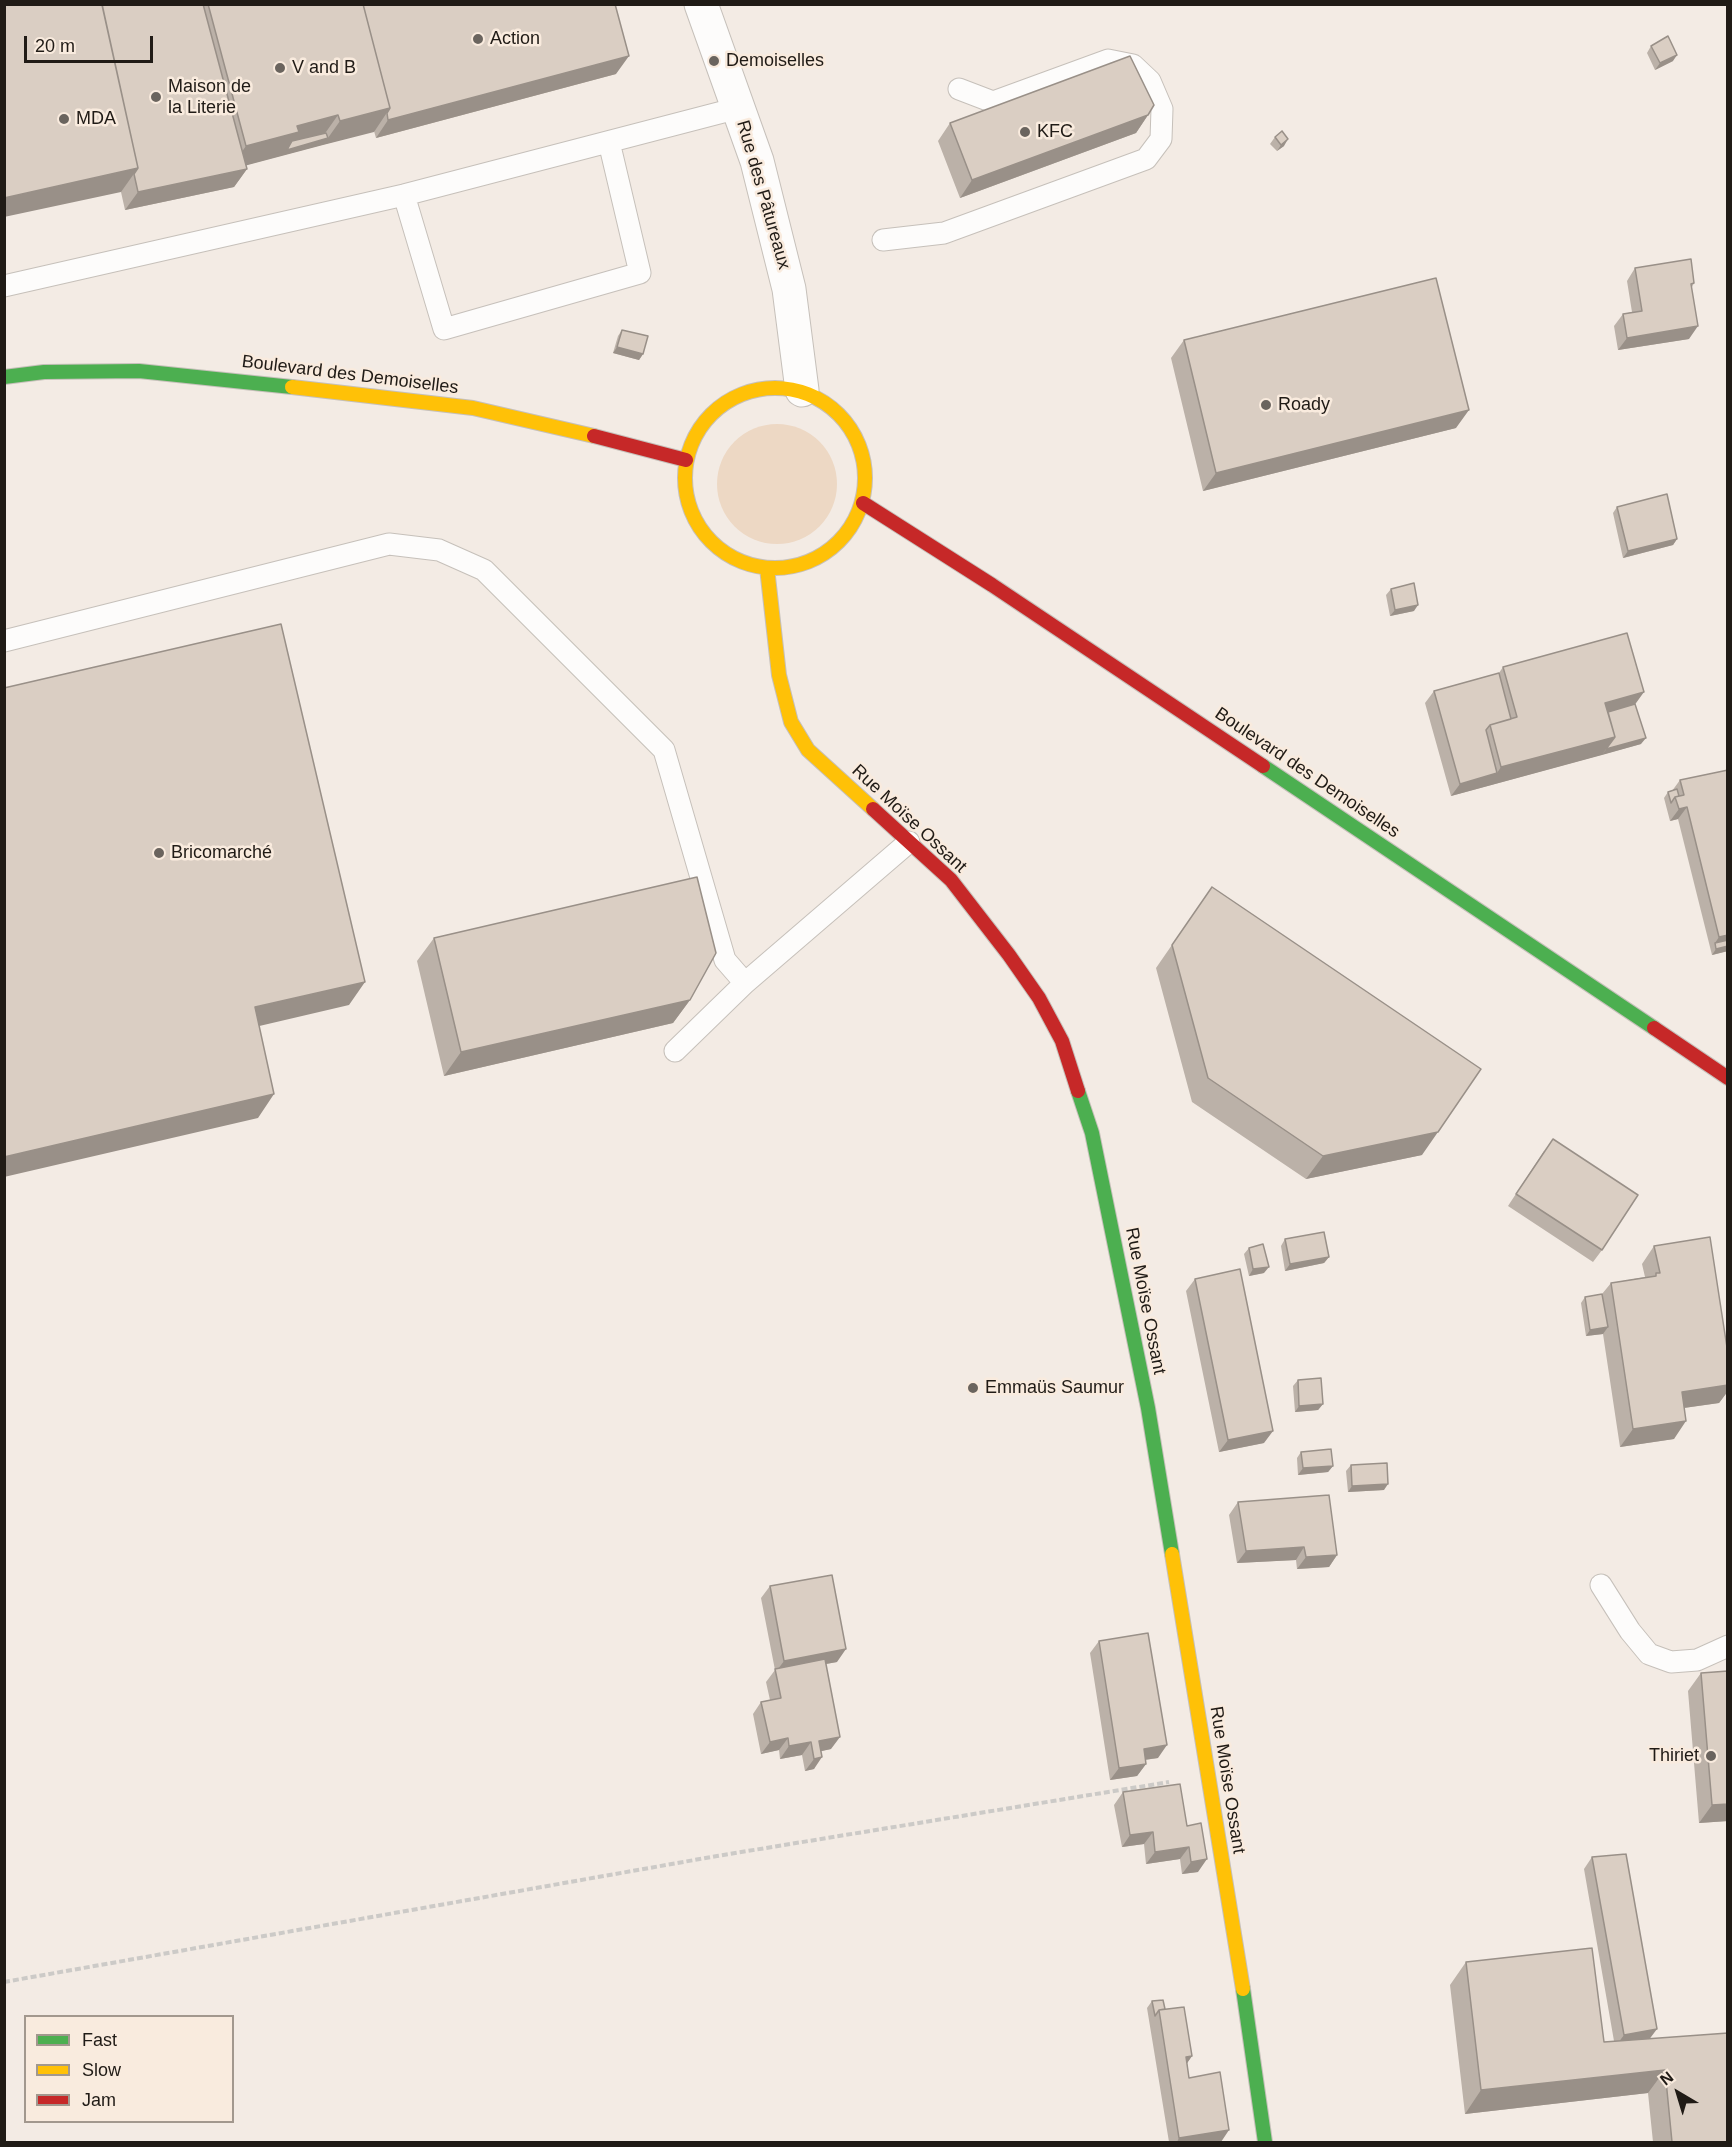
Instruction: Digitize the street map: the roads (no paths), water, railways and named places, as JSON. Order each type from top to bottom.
[{"type":"street","name":"Rue des Pâtureaux","points":[[702,4],[757,161],[789,289],[802,390]]},
{"type":"street","name":"Boulevard des Demoiselles","points":[[4,377],[44,372],[139,371],[257,381],[473,408],[569,429],[686,460]]},
{"type":"street","points":[[770,386],[802,390],[828,402],[849,424],[865,463],[863,503],[847,534],[815,560],[799,566],[767,568],[746,564],[718,549],[698,526],[687,497],[686,460],[691,444],[705,419],[729,398],[770,386]]},
{"type":"street","name":"Boulevard des Demoiselles","points":[[863,503],[992,585],[1728,1078]]},
{"type":"street","name":"Rue Moïse Ossant","points":[[767,568],[779,675],[791,722],[808,750],[951,880],[999,942],[1039,998],[1062,1041],[1092,1133],[1148,1408],[1253,2048],[1265,2142]]},
{"type":"lane","points":[[883,240],[944,233],[1146,159],[1161,139],[1162,109],[1149,81],[1133,65],[1108,60],[993,102],[958,89]]},
{"type":"lane","points":[[4,286],[404,195],[738,108]]},
{"type":"lane","points":[[404,195],[444,329],[640,273],[609,142]]},
{"type":"lane","points":[[4,641],[389,544],[439,550],[484,570],[664,750],[725,960],[746,983]]},
{"type":"lane","points":[[675,1051],[746,983],[909,842]]},
{"type":"lane","points":[[1601,1585],[1630,1631],[1649,1654],[1671,1662],[1696,1660],[1728,1646]]},
{"type":"place","name":"Action","points":[[478,39]]},
{"type":"place","name":"Demoiselles","points":[[714,61]]},
{"type":"place","name":"V and B","points":[[280,68]]},
{"type":"place","name":"Maison de la Literie","points":[[156,97]]},
{"type":"place","name":"MDA","points":[[64,119]]},
{"type":"place","name":"KFC","points":[[1025,132]]},
{"type":"place","name":"Roady","points":[[1266,405]]},
{"type":"place","name":"Bricomarché","points":[[159,853]]},
{"type":"place","name":"Emmaüs Saumur","points":[[973,1388]]},
{"type":"place","name":"Thiriet","points":[[1711,1756]]}]
